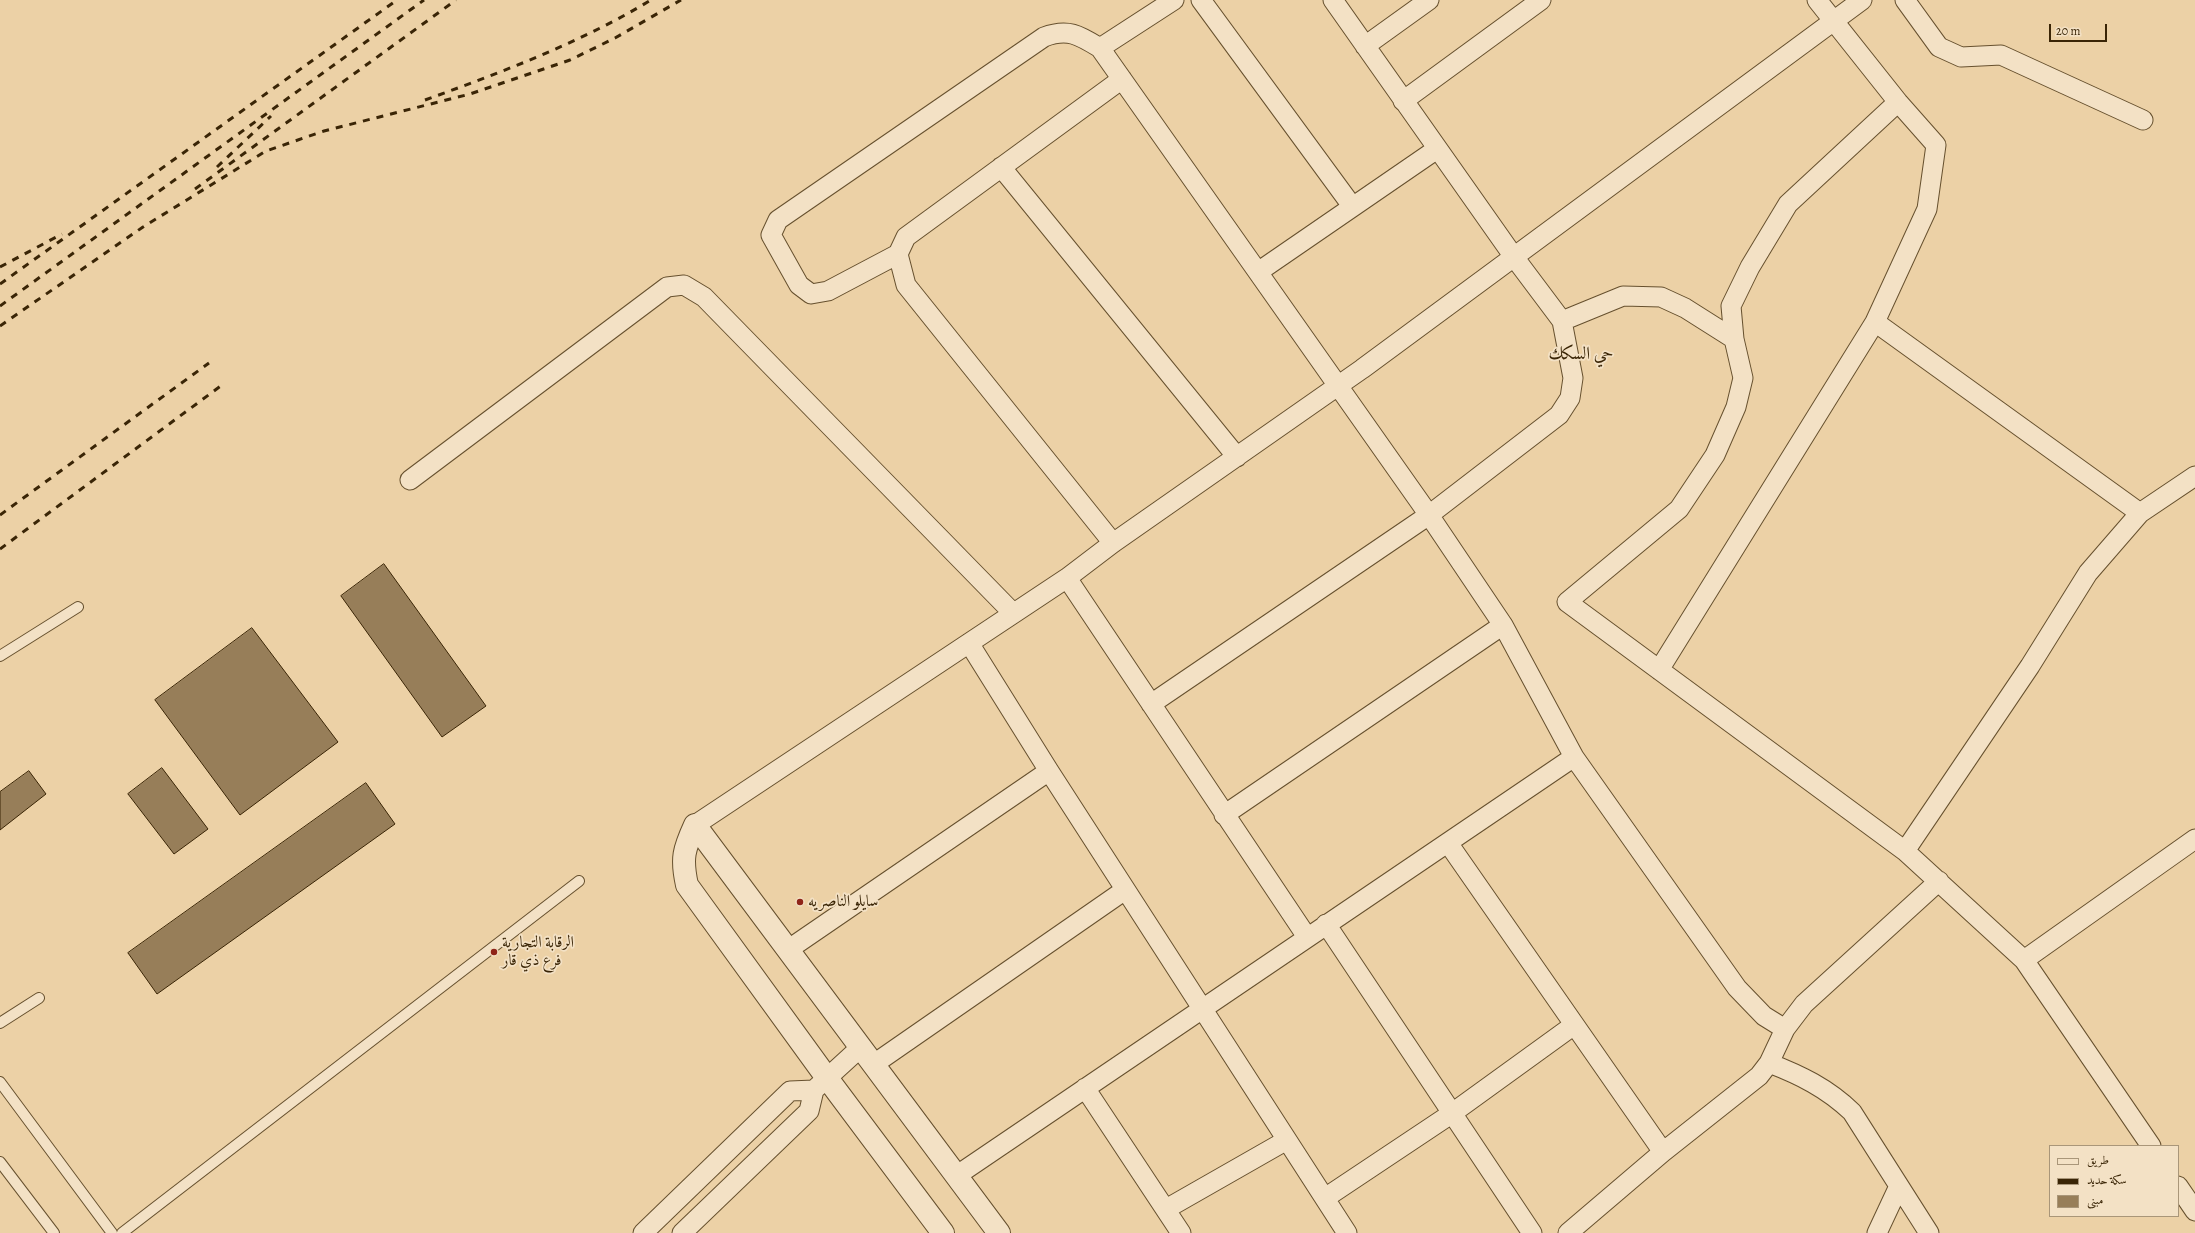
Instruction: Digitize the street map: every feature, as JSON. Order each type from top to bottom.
[{"type":"street","points":[[1100,48],[1174,0]]},
{"type":"street","points":[[1202,0],[1352,206]]},
{"type":"street","points":[[1151,704],[1429,515],[1559,415],[1570,398],[1573,378],[1562,321],[1514,257],[1333,0]]},
{"type":"street","points":[[1365,46],[1429,0]]},
{"type":"street","points":[[1403,101],[1541,0]]},
{"type":"street","points":[[1659,670],[1875,322],[1927,209],[1936,145],[1898,102],[1816,0]]},
{"type":"street","points":[[943,1233],[820,1084],[686,885],[682,864],[687,842],[695,825],[1067,578],[1113,543],[1338,386],[1862,0]]},
{"type":"street","points":[[1905,0],[1940,47],[1961,57],[2001,55],[2143,120]]},
{"type":"street","points":[[1122,79],[906,237],[898,254],[828,291],[811,294],[798,285],[771,235],[778,220],[1044,37],[1059,32],[1082,37],[1100,48],[1122,79],[1258,272],[1429,515],[1503,625],[1574,757],[1737,988],[1764,1016],[1785,1029]]},
{"type":"street","points":[[1898,102],[1788,204],[1750,267],[1732,306],[1734,339],[1743,378],[1736,407],[1715,455],[1679,509],[1567,602],[1905,851],[2024,960],[2150,1145]]},
{"type":"street","points":[[1258,272],[1437,149]]},
{"type":"street","points":[[1001,167],[1237,457]]},
{"type":"street","points":[[898,254],[906,284],[1113,543]]},
{"type":"street","points":[[410,480],[667,287],[684,285],[704,297],[1013,613]]},
{"type":"street","points":[[1562,321],[1623,296],[1661,297],[1685,308],[1734,339]]},
{"type":"street","points":[[1875,322],[2140,513]]},
{"type":"street","points":[[1905,851],[2030,666],[2088,573],[2140,513],[2195,476]]},
{"type":"street","points":[[1067,578],[1224,815],[1308,937]]},
{"type":"street","points":[[1224,815],[1503,625]]},
{"type":"street","points":[[969,643],[1125,890],[1347,1233]]},
{"type":"street","points":[[956,1176],[1574,757]]},
{"type":"street","points":[[789,950],[1049,771]]},
{"type":"street","points":[[695,825],[999,1233]]},
{"type":"street","points":[[2024,960],[2195,839]]},
{"type":"street","points":[[1448,843],[1663,1152]]},
{"type":"street","points":[[1568,1233],[1663,1152],[1744,1089],[1758,1076],[1769,1063],[1785,1029],[1804,1004],[1939,882]]},
{"type":"street","points":[[643,1233],[790,1091],[820,1084],[1125,890]]},
{"type":"street","points":[[1326,924],[1451,1114],[1532,1233]]},
{"type":"street","points":[[1325,1198],[1451,1114],[1574,1025]]},
{"type":"street","points":[[1769,1063],[1804,1077],[1836,1096],[1852,1112],[1929,1233]]},
{"type":"street","points":[[682,1233],[809,1111],[820,1084]]},
{"type":"street","points":[[1085,1088],[1181,1233]]},
{"type":"street","points":[[1166,1209],[1287,1140]]},
{"type":"street","points":[[1876,1233],[1900,1186]]},
{"type":"street","points":[[2179,1187],[2195,1210]]},
{"type":"lane","points":[[0,656],[78,607]]},
{"type":"lane","points":[[122,1233],[579,881]]},
{"type":"lane","points":[[0,1023],[39,998]]},
{"type":"lane","points":[[0,1082],[112,1233]]},
{"type":"lane","points":[[0,1162],[54,1233]]},
{"type":"building","points":[[384,564],[486,706],[442,737],[341,596]]},
{"type":"building","points":[[252,628],[338,742],[240,815],[155,700]]},
{"type":"building","points":[[162,768],[208,829],[174,854],[128,794]]},
{"type":"building","points":[[29,771],[46,794],[0,830],[0,792]]},
{"type":"building","points":[[366,783],[395,824],[157,994],[128,953]]},
{"type":"railway","points":[[0,284],[397,0]]},
{"type":"railway","points":[[0,306],[424,0]]},
{"type":"railway","points":[[195,189],[456,0]]},
{"type":"railway","points":[[425,100],[540,56],[597,30],[651,0]]},
{"type":"railway","points":[[0,326],[143,227],[266,151],[324,131],[470,94],[570,60],[615,38],[681,0]]},
{"type":"railway","points":[[217,167],[271,116]]},
{"type":"railway","points":[[0,267],[62,234]]},
{"type":"railway","points":[[0,515],[209,363]]},
{"type":"railway","points":[[0,549],[222,385]]},
{"type":"place","name":"سايلو الناصريه","points":[[800,902]]},
{"type":"place","name":"الرقابة التجارية فرع ذي قار","points":[[494,952]]},
{"type":"district","name":"حي السكك","points":[[1581,355]]}]
